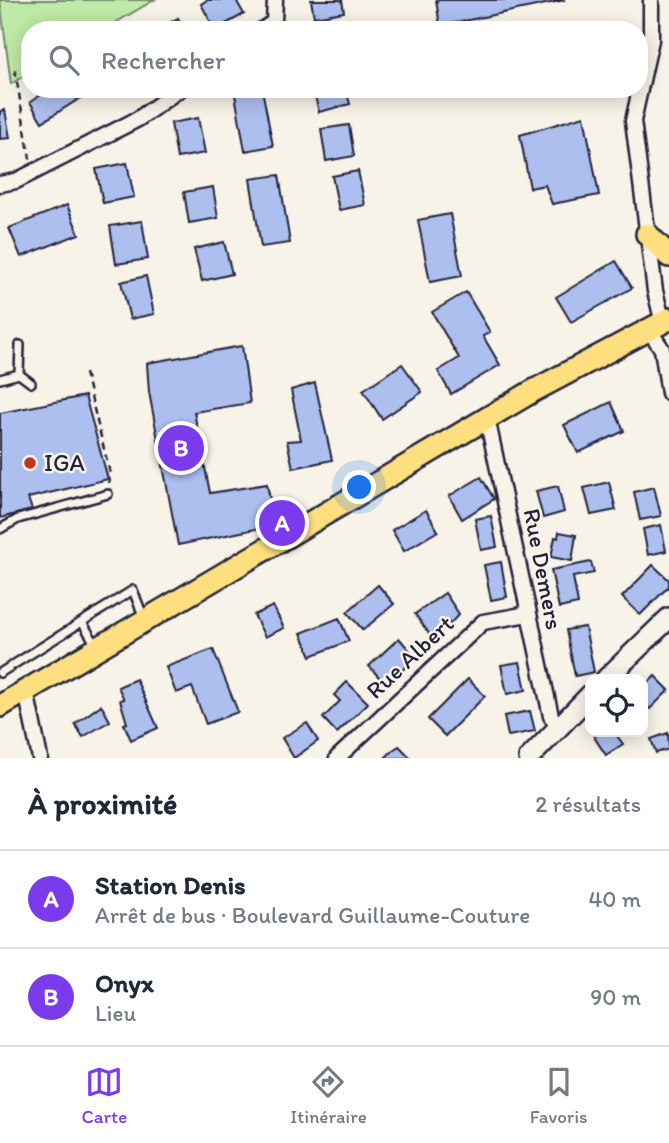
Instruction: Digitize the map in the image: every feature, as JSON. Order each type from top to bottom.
[{"type":"main road","points":[[647,234],[669,256]]},
{"type":"main road","points":[[0,706],[487,418],[660,324]]},
{"type":"street","points":[[274,21],[275,0]]},
{"type":"street","points":[[648,54],[651,40],[651,0]]},
{"type":"street","points":[[0,184],[32,173],[138,119],[167,98]]},
{"type":"street","points":[[638,98],[633,121],[669,393]]},
{"type":"street","name":"Rue Demers","points":[[487,418],[495,444],[551,716],[558,727]]},
{"type":"street","name":"Rue Albert","points":[[337,758],[483,622],[528,614]]},
{"type":"street","points":[[612,674],[669,618]]},
{"type":"street","points":[[26,691],[40,758]]},
{"type":"street","points":[[529,758],[585,700]]},
{"type":"lane","points":[[19,374],[20,345]]},
{"type":"lane","points":[[0,379],[19,374]]},
{"type":"lane","points":[[19,374],[31,383]]},
{"type":"lane","points":[[0,529],[18,519],[108,494]]},
{"type":"lane","points":[[0,673],[134,590],[145,620]]},
{"type":"lane","points":[[82,622],[97,648]]},
{"type":"path","points":[[15,70],[32,173]]},
{"type":"path","points":[[85,373],[110,473],[108,494]]},
{"type":"green space","points":[[0,0],[154,0],[118,21],[21,21],[21,78],[11,84]]},
{"type":"building","points":[[207,0],[236,0],[244,14],[231,21],[210,21],[201,4]]},
{"type":"building","points":[[311,0],[342,0],[344,12],[314,17]]},
{"type":"building","points":[[436,0],[565,0],[464,21],[439,21]]},
{"type":"building","points":[[36,98],[81,98],[42,122],[30,102]]},
{"type":"building","points":[[236,98],[264,98],[273,146],[245,151]]},
{"type":"building","points":[[315,98],[348,98],[350,104],[319,112]]},
{"type":"building","points":[[5,110],[10,138],[0,139],[0,111]]},
{"type":"building","points":[[584,116],[599,195],[552,204],[545,185],[530,188],[520,135]]},
{"type":"building","points":[[198,118],[205,153],[177,158],[171,123]]},
{"type":"building","points":[[349,125],[354,156],[326,161],[321,129]]},
{"type":"building","points":[[127,163],[134,197],[103,203],[96,169]]},
{"type":"building","points":[[358,171],[365,205],[339,210],[332,176]]},
{"type":"building","points":[[279,175],[290,243],[261,247],[250,179]]},
{"type":"building","points":[[213,187],[218,218],[189,223],[184,192]]},
{"type":"building","points":[[67,205],[79,234],[21,257],[9,228]]},
{"type":"building","points":[[450,214],[462,276],[430,282],[418,220]]},
{"type":"building","points":[[142,221],[148,259],[116,264],[110,226]]},
{"type":"building","points":[[224,242],[232,274],[202,281],[194,249]]},
{"type":"building","points":[[616,261],[632,288],[571,322],[556,297]]},
{"type":"building","points":[[146,276],[154,314],[130,319],[121,282]]},
{"type":"building","points":[[466,292],[490,332],[483,336],[500,365],[451,394],[438,371],[459,358],[432,312]]},
{"type":"building","points":[[242,346],[250,403],[194,412],[210,493],[267,484],[275,525],[178,545],[149,392],[147,363]]},
{"type":"building","points":[[402,364],[422,392],[382,419],[363,390]]},
{"type":"building","points":[[315,383],[332,460],[293,468],[287,441],[301,440],[291,390]]},
{"type":"building","points":[[85,396],[108,479],[28,498],[32,510],[0,518],[0,413]]},
{"type":"building","points":[[611,402],[624,431],[578,453],[564,425]]},
{"type":"building","points":[[481,477],[494,499],[462,519],[449,496]]},
{"type":"building","points":[[609,482],[616,510],[591,515],[584,488]]},
{"type":"building","points":[[558,486],[564,512],[543,518],[536,491]]},
{"type":"building","points":[[654,487],[661,516],[640,520],[634,492]]},
{"type":"building","points":[[426,510],[438,531],[404,551],[392,530]]},
{"type":"building","points":[[491,516],[497,547],[481,550],[475,519]]},
{"type":"building","points":[[661,525],[666,551],[648,555],[643,529]]},
{"type":"building","points":[[559,532],[576,535],[572,561],[551,557],[555,537],[558,538]]},
{"type":"building","points":[[501,562],[507,597],[491,600],[484,565]]},
{"type":"building","points":[[591,562],[594,573],[573,577],[578,604],[559,608],[551,570]]},
{"type":"building","points":[[653,565],[669,580],[669,586],[640,615],[622,597]]},
{"type":"building","points":[[378,585],[394,604],[363,630],[347,612]]},
{"type":"building","points":[[445,593],[459,614],[450,624],[447,620],[443,623],[446,627],[441,630],[439,628],[430,635],[415,614]]},
{"type":"building","points":[[273,606],[284,628],[265,637],[254,615]]},
{"type":"building","points":[[339,618],[349,641],[311,656],[301,633]]},
{"type":"building","points":[[585,627],[594,672],[575,676],[566,630]]},
{"type":"building","points":[[399,638],[416,658],[386,685],[369,666]]},
{"type":"building","points":[[213,649],[238,712],[206,724],[192,687],[176,693],[166,667]]},
{"type":"building","points":[[520,662],[526,690],[507,694],[501,665]]},
{"type":"building","points":[[655,676],[669,690],[650,709],[648,707],[648,683]]},
{"type":"building","points":[[136,679],[158,728],[131,740],[124,724],[127,723],[120,700],[124,699],[118,687]]},
{"type":"building","points":[[468,679],[485,696],[445,736],[428,719]]},
{"type":"building","points":[[347,682],[368,703],[337,733],[323,718],[340,701],[334,695]]},
{"type":"building","points":[[101,705],[110,721],[83,737],[75,724]]},
{"type":"building","points":[[530,711],[535,731],[508,736],[504,716]]},
{"type":"building","points":[[307,723],[318,741],[294,758],[282,738]]},
{"type":"building","points":[[668,733],[669,749],[656,753],[651,739]]},
{"type":"building","points":[[594,737],[618,737],[623,744],[606,755]]},
{"type":"building","points":[[399,746],[411,758],[385,758],[393,750]]},
{"type":"place","name":"Onyx","points":[[181,448]]},
{"type":"place","name":"IGA","points":[[30,463]]},
{"type":"place","name":"Station Denis","points":[[282,523]]}]
